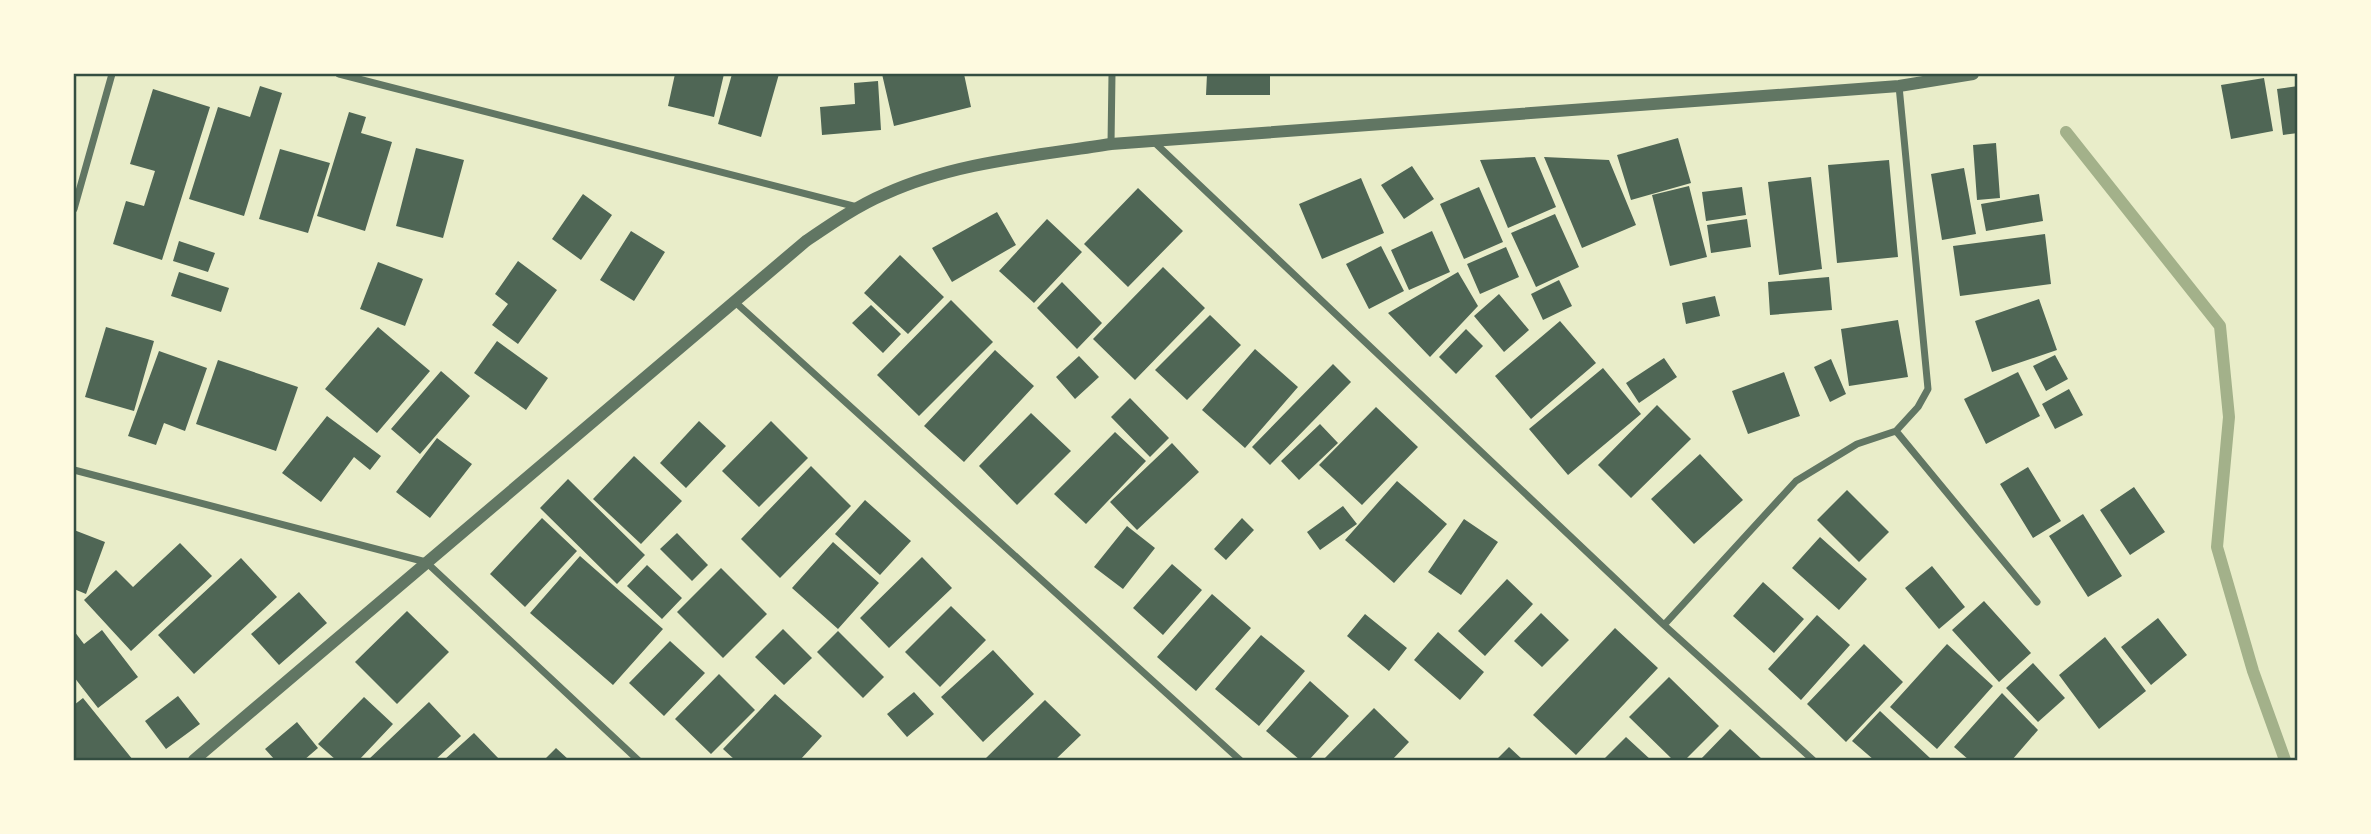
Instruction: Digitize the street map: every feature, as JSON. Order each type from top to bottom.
[{"type":"street","points":[[74,209],[112,74]]},
{"type":"street","points":[[339,74],[858,207]]},
{"type":"street","points":[[1111,144],[1112,74]]},
{"type":"street","points":[[194,761],[806,240],[885,193],[945,172],[1111,144],[1899,86],[1973,74]]},
{"type":"street","points":[[1664,625],[1796,481],[1857,444],[1896,431],[1918,407],[1928,389],[1899,86]]},
{"type":"street","points":[[1152,140],[1664,625],[1813,761]]},
{"type":"street","points":[[734,300],[1240,761]]},
{"type":"street","points":[[1896,431],[2037,602]]},
{"type":"street","points":[[74,471],[426,562],[638,761]]},
{"type":"building","points":[[675,74],[724,74],[714,117],[668,106]]},
{"type":"building","points":[[732,74],[779,74],[761,137],[718,124]]},
{"type":"building","points":[[882,74],[964,74],[971,107],[894,126]]},
{"type":"building","points":[[1207,74],[1270,74],[1270,95],[1206,95]]},
{"type":"building","points":[[2264,78],[2273,131],[2231,139],[2221,85]]},
{"type":"building","points":[[878,81],[881,130],[822,135],[820,107],[855,104],[854,83]]},
{"type":"building","points":[[260,86],[282,93],[244,216],[189,199],[218,107],[250,117]]},
{"type":"building","points":[[2298,86],[2298,133],[2283,135],[2277,89]]},
{"type":"building","points":[[153,89],[210,107],[162,260],[113,244],[126,201],[144,206],[155,171],[130,164]]},
{"type":"building","points":[[349,112],[366,117],[361,133],[392,142],[365,231],[317,216]]},
{"type":"building","points":[[1678,138],[1691,183],[1631,200],[1617,155]]},
{"type":"building","points":[[1996,143],[2000,198],[1977,200],[1973,145]]},
{"type":"building","points":[[416,148],[464,160],[443,238],[396,226]]},
{"type":"building","points":[[280,149],[330,163],[308,233],[259,219]]},
{"type":"building","points":[[1535,157],[1556,207],[1508,228],[1480,160]]},
{"type":"building","points":[[1544,157],[1609,160],[1636,225],[1582,248]]},
{"type":"building","points":[[1889,160],[1898,257],[1837,263],[1828,165]]},
{"type":"building","points":[[1412,166],[1434,199],[1404,219],[1381,185]]},
{"type":"building","points":[[1964,168],[1976,234],[1942,240],[1931,174]]},
{"type":"building","points":[[1811,177],[1822,269],[1779,275],[1768,182]]},
{"type":"building","points":[[1361,178],[1384,233],[1322,259],[1299,204]]},
{"type":"building","points":[[1689,186],[1707,257],[1670,266],[1652,195]]},
{"type":"building","points":[[1479,187],[1503,242],[1464,259],[1440,204]]},
{"type":"building","points":[[1742,187],[1746,215],[1706,221],[1702,192]]},
{"type":"building","points":[[1138,188],[1183,231],[1128,287],[1084,244]]},
{"type":"building","points":[[583,194],[612,215],[581,260],[552,239]]},
{"type":"building","points":[[2039,194],[2043,221],[1986,231],[1981,204]]},
{"type":"building","points":[[997,212],[1016,245],[952,282],[932,248]]},
{"type":"building","points":[[1555,214],[1579,267],[1536,287],[1511,233]]},
{"type":"building","points":[[1047,219],[1082,252],[1034,303],[999,271]]},
{"type":"building","points":[[1747,219],[1751,247],[1711,253],[1707,225]]},
{"type":"building","points":[[631,231],[665,252],[634,301],[600,280]]},
{"type":"building","points":[[1432,231],[1450,272],[1409,290],[1391,250]]},
{"type":"building","points":[[2045,234],[2051,284],[1960,296],[1953,246]]},
{"type":"building","points":[[179,241],[215,253],[208,272],[173,261]]},
{"type":"building","points":[[1381,246],[1404,291],[1369,309],[1346,264]]},
{"type":"building","points":[[1506,247],[1519,277],[1480,294],[1467,264]]},
{"type":"building","points":[[900,255],[944,297],[908,334],[864,293]]},
{"type":"building","points":[[518,261],[557,290],[518,344],[492,325],[508,304],[495,294]]},
{"type":"building","points":[[378,262],[423,279],[405,326],[360,309]]},
{"type":"building","points":[[1163,267],[1205,308],[1135,380],[1093,339]]},
{"type":"building","points":[[179,272],[229,288],[221,312],[171,296]]},
{"type":"building","points":[[1458,272],[1478,306],[1430,357],[1388,313]]},
{"type":"building","points":[[1829,277],[1832,310],[1770,315],[1768,282]]},
{"type":"building","points":[[1559,280],[1572,306],[1543,320],[1531,294]]},
{"type":"building","points":[[1062,282],[1102,323],[1077,349],[1037,308]]},
{"type":"building","points":[[1499,294],[1529,330],[1504,352],[1474,316]]},
{"type":"building","points":[[1715,296],[1720,316],[1686,324],[1682,303]]},
{"type":"building","points":[[2039,299],[2057,350],[1992,372],[1975,321]]},
{"type":"building","points":[[951,300],[993,342],[919,416],[877,375]]},
{"type":"building","points":[[871,305],[901,334],[883,353],[852,323]]},
{"type":"building","points":[[1210,315],[1241,345],[1187,400],[1155,370]]},
{"type":"building","points":[[1898,320],[1908,377],[1849,386],[1841,329]]},
{"type":"building","points":[[1560,321],[1596,363],[1531,419],[1495,376]]},
{"type":"building","points":[[106,327],[154,341],[134,411],[85,397]]},
{"type":"building","points":[[378,327],[430,371],[377,433],[325,389]]},
{"type":"building","points":[[1466,329],[1483,346],[1456,374],[1439,357]]},
{"type":"building","points":[[497,341],[548,378],[526,410],[474,373]]},
{"type":"building","points":[[1255,349],[1298,387],[1245,448],[1202,410]]},
{"type":"building","points":[[995,350],[1034,386],[964,462],[924,426]]},
{"type":"building","points":[[159,351],[207,368],[185,431],[164,423],[156,445],[128,436]]},
{"type":"building","points":[[2055,355],[2068,379],[2046,391],[2033,366]]},
{"type":"building","points":[[1079,356],[1099,377],[1075,399],[1056,377]]},
{"type":"building","points":[[1664,358],[1677,377],[1639,403],[1626,383]]},
{"type":"building","points":[[1831,359],[1846,394],[1830,402],[1814,367]]},
{"type":"building","points":[[218,360],[298,387],[276,451],[196,424]]},
{"type":"building","points":[[1333,364],[1351,382],[1270,465],[1252,447]]},
{"type":"building","points":[[1603,368],[1641,414],[1568,475],[1529,429]]},
{"type":"building","points":[[441,371],[470,396],[420,454],[391,429]]},
{"type":"building","points":[[1784,372],[1800,416],[1748,434],[1732,391]]},
{"type":"building","points":[[2018,372],[2040,416],[1986,444],[1964,399]]},
{"type":"building","points":[[2069,389],[2083,415],[2055,429],[2042,404]]},
{"type":"building","points":[[1130,398],[1169,438],[1150,457],[1111,417]]},
{"type":"building","points":[[1657,405],[1691,439],[1631,498],[1598,465]]},
{"type":"building","points":[[1376,407],[1418,447],[1362,505],[1319,465]]},
{"type":"building","points":[[1031,413],[1071,451],[1017,505],[979,466]]},
{"type":"building","points":[[327,416],[381,456],[370,470],[354,457],[321,502],[282,473]]},
{"type":"building","points":[[699,421],[726,446],[686,488],[660,463]]},
{"type":"building","points":[[771,421],[808,458],[759,507],[722,471]]},
{"type":"building","points":[[1320,424],[1338,443],[1299,480],[1281,461]]},
{"type":"building","points":[[1115,432],[1146,461],[1086,524],[1054,494]]},
{"type":"building","points":[[437,438],[472,464],[430,518],[396,492]]},
{"type":"building","points":[[1172,443],[1199,472],[1137,530],[1110,502]]},
{"type":"building","points":[[1700,454],[1743,500],[1694,544],[1651,499]]},
{"type":"building","points":[[634,456],[682,501],[641,544],[593,499]]},
{"type":"building","points":[[811,466],[851,506],[780,578],[741,539]]},
{"type":"building","points":[[2028,467],[2061,521],[2033,538],[2000,484]]},
{"type":"building","points":[[568,479],[645,555],[617,584],[540,508]]},
{"type":"building","points":[[1397,481],[1447,524],[1394,583],[1345,540]]},
{"type":"building","points":[[2134,487],[2165,532],[2130,555],[2100,510]]},
{"type":"building","points":[[1847,490],[1889,532],[1859,562],[1817,520]]},
{"type":"building","points":[[865,500],[911,541],[880,575],[835,534]]},
{"type":"building","points":[[1343,506],[1357,524],[1320,550],[1307,532]]},
{"type":"building","points":[[2083,514],[2122,576],[2088,597],[2049,536]]},
{"type":"building","points":[[542,518],[577,551],[525,607],[490,574]]},
{"type":"building","points":[[1242,518],[1254,530],[1226,560],[1214,549]]},
{"type":"building","points":[[1464,519],[1498,542],[1461,595],[1428,572]]},
{"type":"building","points":[[1127,526],[1155,548],[1123,589],[1094,567]]},
{"type":"building","points":[[74,530],[105,542],[86,594],[74,589]]},
{"type":"building","points":[[677,533],[708,565],[692,581],[660,549]]},
{"type":"building","points":[[1820,537],[1867,579],[1839,610],[1792,568]]},
{"type":"building","points":[[833,542],[879,583],[838,629],[792,588]]},
{"type":"building","points":[[180,543],[212,576],[131,651],[84,600],[116,570],[133,587]]},
{"type":"building","points":[[580,556],[663,629],[613,685],[530,613]]},
{"type":"building","points":[[922,557],[952,588],[889,648],[860,618]]},
{"type":"building","points":[[241,558],[277,597],[194,674],[158,635]]},
{"type":"building","points":[[1172,564],[1202,590],[1163,635],[1133,608]]},
{"type":"building","points":[[647,565],[682,598],[662,619],[627,586]]},
{"type":"building","points":[[1932,566],[1965,607],[1939,629],[1905,588]]},
{"type":"building","points":[[721,568],[767,614],[723,658],[677,612]]},
{"type":"building","points":[[1507,579],[1533,604],[1485,656],[1458,631]]},
{"type":"building","points":[[1763,582],[1804,619],[1774,653],[1733,616]]},
{"type":"building","points":[[299,592],[327,623],[279,665],[251,634]]},
{"type":"building","points":[[1212,594],[1251,628],[1196,691],[1157,657]]},
{"type":"building","points":[[1984,601],[2031,653],[1999,682],[1952,630]]},
{"type":"building","points":[[951,606],[986,640],[940,687],[905,652]]},
{"type":"building","points":[[407,611],[449,652],[397,704],[355,662]]},
{"type":"building","points":[[1541,613],[1569,640],[1542,667],[1514,641]]},
{"type":"building","points":[[1365,614],[1407,648],[1389,671],[1347,636]]},
{"type":"building","points":[[1817,615],[1850,645],[1801,700],[1768,669]]},
{"type":"building","points":[[2158,618],[2187,655],[2151,685],[2121,647]]},
{"type":"building","points":[[1615,628],[1658,668],[1576,755],[1533,715]]},
{"type":"building","points":[[783,629],[812,658],[784,685],[755,657]]},
{"type":"building","points":[[102,630],[138,677],[98,708],[74,677],[74,631],[84,644]]},
{"type":"building","points":[[838,631],[884,677],[863,698],[817,652]]},
{"type":"building","points":[[1438,632],[1484,672],[1460,700],[1414,660]]},
{"type":"building","points":[[1261,635],[1305,671],[1259,726],[1215,689]]},
{"type":"building","points":[[2105,637],[2146,691],[2099,729],[2059,675]]},
{"type":"building","points":[[670,641],[705,673],[664,716],[629,683]]},
{"type":"building","points":[[1864,644],[1903,682],[1846,742],[1807,704]]},
{"type":"building","points":[[1947,644],[1993,686],[1937,749],[1890,707]]},
{"type":"building","points":[[993,650],[1034,694],[983,742],[941,697]]},
{"type":"building","points":[[2033,663],[2065,698],[2038,722],[2006,688]]},
{"type":"building","points":[[719,674],[755,710],[711,754],[675,719]]},
{"type":"building","points":[[1669,677],[1719,726],[1685,760],[1673,760],[1629,717]]},
{"type":"building","points":[[1310,681],[1349,716],[1309,760],[1300,760],[1266,731]]},
{"type":"building","points":[[914,692],[934,714],[907,737],[887,714]]},
{"type":"building","points":[[2002,693],[2038,730],[2012,760],[1969,760],[1954,747]]},
{"type":"building","points":[[775,694],[822,736],[800,760],[735,760],[723,749]]},
{"type":"building","points":[[178,696],[200,724],[166,749],[145,721]]},
{"type":"building","points":[[364,697],[393,724],[359,760],[336,760],[318,744]]},
{"type":"building","points":[[83,698],[133,760],[74,760],[74,705]]},
{"type":"building","points":[[1045,700],[1081,735],[1055,760],[984,760]]},
{"type":"building","points":[[429,702],[461,736],[435,760],[368,760]]},
{"type":"building","points":[[1374,708],[1409,742],[1392,760],[1323,760]]},
{"type":"building","points":[[1880,711],[1930,758],[1874,760],[1852,741]]},
{"type":"building","points":[[297,722],[318,748],[304,760],[275,760],[265,749]]},
{"type":"building","points":[[1730,729],[1763,760],[1700,760]]},
{"type":"building","points":[[474,733],[500,760],[444,760]]},
{"type":"building","points":[[1626,737],[1651,760],[1603,760]]},
{"type":"building","points":[[1509,747],[1523,760],[1496,760]]},
{"type":"building","points":[[556,748],[569,760],[544,760]]},
{"type":"waterway","points":[[2066,132],[2220,326],[2229,417],[2217,547],[2253,671],[2285,760]]}]
